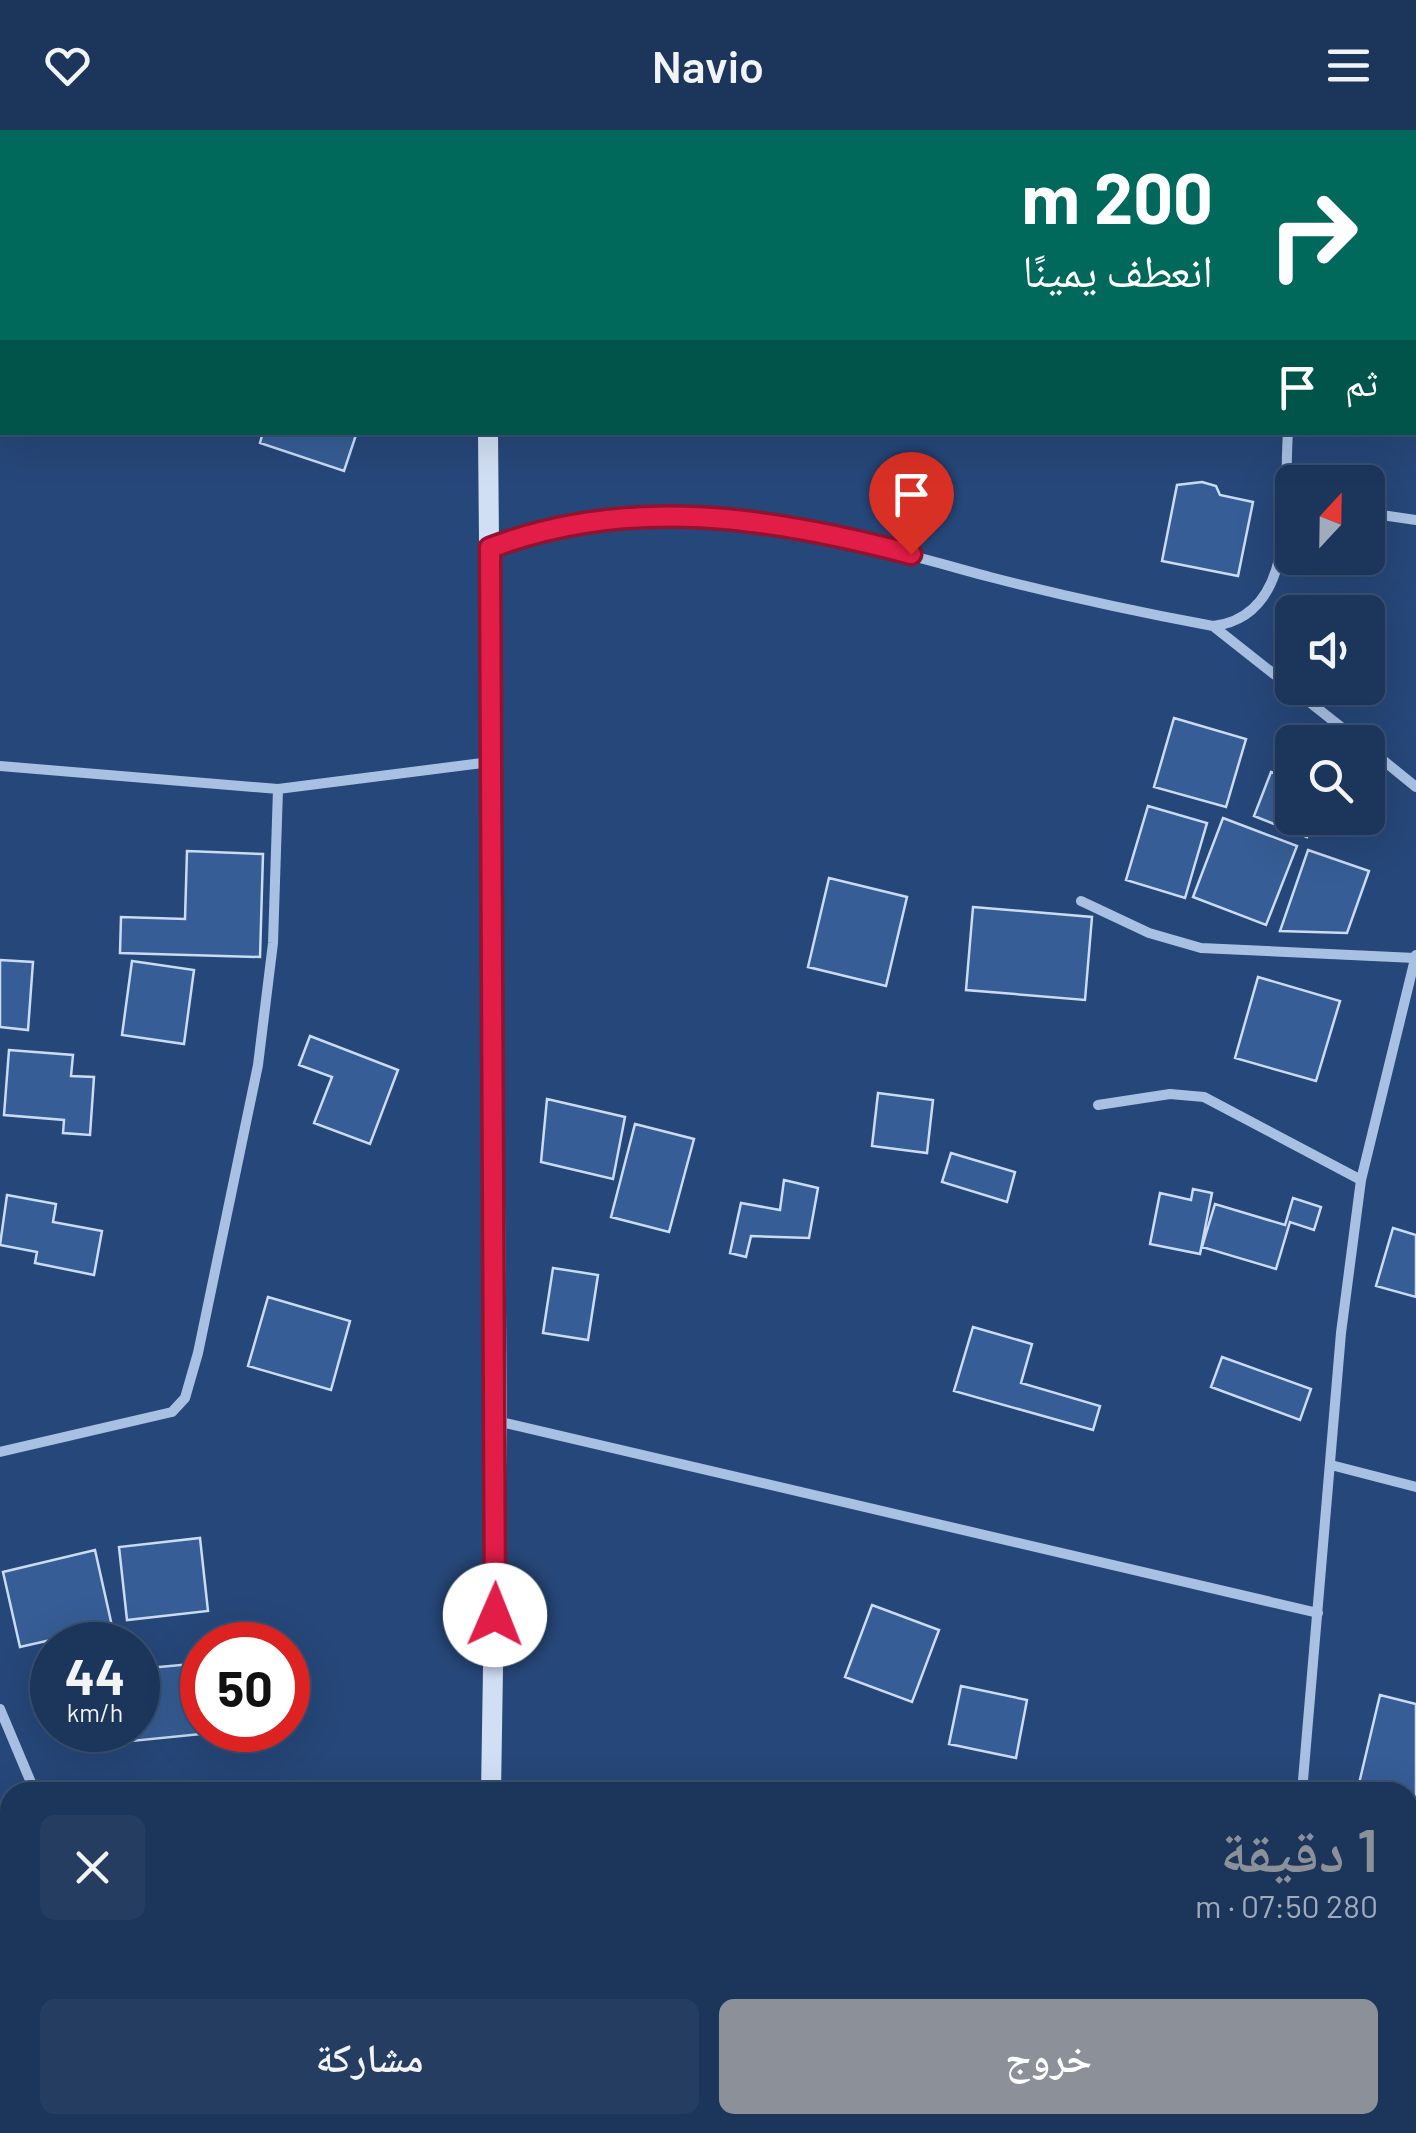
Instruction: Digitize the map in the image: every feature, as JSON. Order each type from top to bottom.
[{"type":"main road","points":[[488,435],[498,1421],[492,1782]]},
{"type":"street","points":[[1286,435],[1287,465]]},
{"type":"street","points":[[490,548],[569,522],[650,514],[766,522],[839,535],[1060,595],[1213,626],[1338,725]]},
{"type":"street","points":[[1385,515],[1416,520]]},
{"type":"street","points":[[1213,626],[1255,611],[1273,586],[1275,575]]},
{"type":"street","points":[[0,766],[278,789],[490,762]]},
{"type":"street","points":[[1385,762],[1416,787]]},
{"type":"street","points":[[0,1452],[160,1416],[172,1412],[185,1398],[264,1026],[273,942],[278,789]]},
{"type":"street","points":[[1080,900],[1149,933],[1201,948],[1416,956],[1360,1180],[1340,1333],[1303,1782]]},
{"type":"street","points":[[1098,1104],[1170,1094],[1204,1097],[1360,1180]]},
{"type":"street","points":[[498,1421],[1318,1613]]},
{"type":"street","points":[[1331,1466],[1416,1487]]},
{"type":"street","points":[[0,1709],[31,1782]]},
{"type":"building","points":[[262,435],[356,435],[344,471],[260,443]]},
{"type":"building","points":[[1202,482],[1216,486],[1220,495],[1253,502],[1238,576],[1162,561],[1177,485]]},
{"type":"building","points":[[1174,718],[1246,739],[1226,807],[1154,787]]},
{"type":"building","points":[[1271,772],[1275,774],[1275,824],[1254,816]]},
{"type":"building","points":[[1148,806],[1207,823],[1185,898],[1126,880]]},
{"type":"building","points":[[1223,818],[1297,846],[1266,925],[1193,897]]},
{"type":"building","points":[[1308,850],[1369,871],[1347,933],[1280,931]]},
{"type":"building","points":[[187,851],[263,854],[260,957],[120,953],[121,917],[185,919]]},
{"type":"building","points":[[829,878],[907,897],[886,986],[808,967]]},
{"type":"building","points":[[973,907],[1092,917],[1085,1000],[966,990]]},
{"type":"building","points":[[0,960],[33,962],[28,1030],[0,1027]]},
{"type":"building","points":[[132,961],[194,970],[184,1044],[122,1035]]},
{"type":"building","points":[[1258,977],[1340,1001],[1316,1081],[1235,1058]]},
{"type":"building","points":[[310,1036],[398,1070],[370,1144],[314,1123],[332,1077],[299,1065]]},
{"type":"building","points":[[9,1050],[73,1055],[71,1076],[94,1077],[90,1135],[63,1133],[64,1120],[4,1115]]},
{"type":"building","points":[[878,1093],[933,1100],[927,1153],[872,1146]]},
{"type":"building","points":[[547,1099],[625,1117],[613,1179],[541,1162]]},
{"type":"building","points":[[635,1124],[694,1139],[669,1232],[611,1217]]},
{"type":"building","points":[[951,1153],[1015,1172],[1007,1202],[942,1182]]},
{"type":"building","points":[[784,1180],[818,1188],[809,1238],[751,1236],[746,1257],[730,1253],[741,1203],[780,1210]]},
{"type":"building","points":[[1193,1189],[1212,1193],[1200,1254],[1150,1244],[1160,1193],[1191,1200]]},
{"type":"building","points":[[7,1195],[56,1204],[53,1222],[102,1231],[94,1275],[35,1263],[37,1252],[0,1245]]},
{"type":"building","points":[[1293,1198],[1321,1207],[1314,1230],[1290,1222],[1276,1269],[1202,1247],[1215,1204],[1285,1225]]},
{"type":"building","points":[[1393,1228],[1416,1235],[1416,1297],[1376,1286]]},
{"type":"building","points":[[553,1268],[598,1275],[588,1340],[543,1333]]},
{"type":"building","points":[[268,1297],[350,1321],[331,1390],[248,1366]]},
{"type":"building","points":[[973,1327],[1032,1344],[1021,1383],[1100,1406],[1093,1430],[954,1391]]},
{"type":"building","points":[[1222,1357],[1311,1389],[1300,1420],[1211,1387]]},
{"type":"building","points":[[200,1538],[208,1611],[127,1620],[119,1547]]},
{"type":"building","points":[[95,1550],[111,1622],[30,1622],[30,1645],[20,1647],[3,1572]]},
{"type":"building","points":[[872,1605],[939,1630],[912,1702],[845,1677]]},
{"type":"building","points":[[180,1665],[180,1736],[160,1738],[160,1667]]},
{"type":"building","points":[[961,1686],[1027,1700],[1016,1758],[949,1744]]},
{"type":"building","points":[[1380,1695],[1416,1704],[1416,1782],[1359,1782]]},
{"type":"route","points":[[495,1615],[498,1421],[490,548],[569,522],[650,514],[766,522],[839,535],[911,554]]}]
